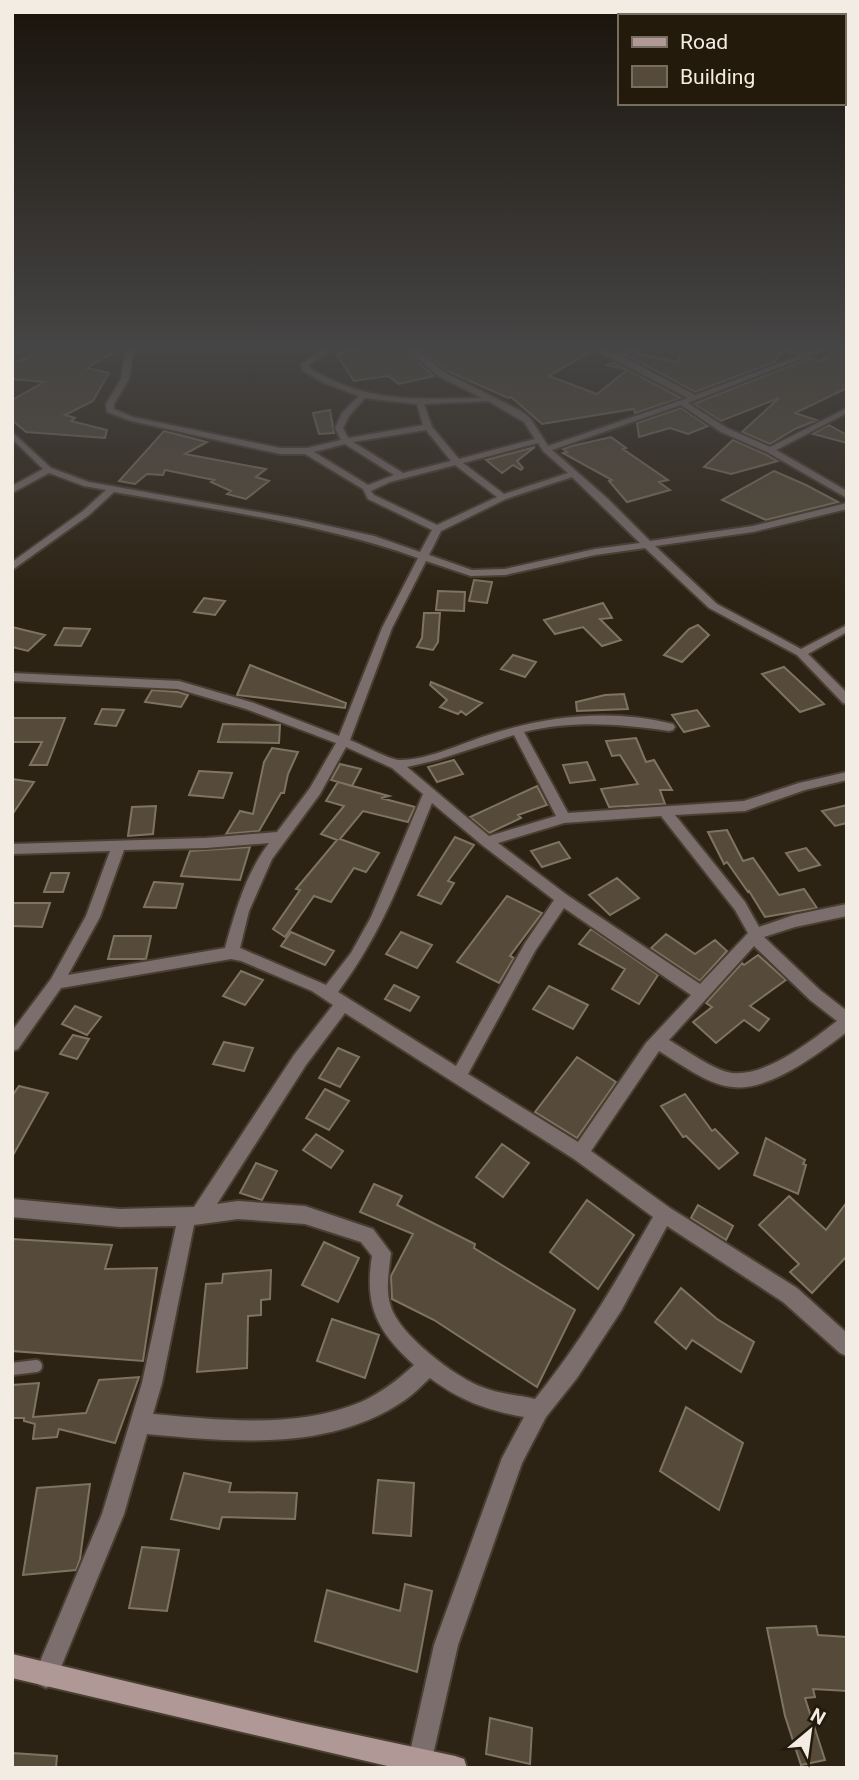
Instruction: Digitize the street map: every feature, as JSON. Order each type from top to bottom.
[{"type":"main road","points":[[12,1666],[46,1676],[455,1768]]},
{"type":"street","points":[[185,430],[259,447],[307,451],[399,430]]},
{"type":"street","points":[[341,430],[346,441],[401,476]]},
{"type":"street","points":[[431,430],[456,461],[503,497]]},
{"type":"street","points":[[533,430],[546,449],[606,502],[713,607],[801,653],[847,700]]},
{"type":"street","points":[[546,449],[600,430]]},
{"type":"street","points":[[724,430],[770,450],[847,495]]},
{"type":"street","points":[[770,450],[808,430]]},
{"type":"street","points":[[12,434],[48,470],[87,484],[297,522],[397,545],[471,573],[505,572],[595,552],[649,546],[792,521],[847,506]]},
{"type":"street","points":[[368,489],[401,476],[539,440]]},
{"type":"street","points":[[307,451],[368,489]]},
{"type":"street","points":[[12,490],[48,470]]},
{"type":"street","points":[[231,953],[242,911],[271,847],[315,791],[343,741],[387,628],[437,529],[503,497],[572,474]]},
{"type":"street","points":[[12,567],[86,513],[113,488]]},
{"type":"street","points":[[368,489],[367,494],[371,497],[437,529]]},
{"type":"street","points":[[801,653],[847,628]]},
{"type":"street","points":[[12,677],[179,685],[211,692],[343,741],[396,765],[487,842],[562,899],[701,993]]},
{"type":"street","points":[[396,765],[445,755],[517,730],[575,719],[669,727]]},
{"type":"street","points":[[517,730],[564,818]]},
{"type":"street","points":[[487,842],[564,818],[745,806],[803,786],[847,776]]},
{"type":"street","points":[[328,994],[356,957],[378,918],[430,792]]},
{"type":"street","points":[[658,1042],[731,1080],[768,1073],[818,1045],[847,1022],[815,995],[755,936],[740,906],[666,813]]},
{"type":"street","points":[[12,849],[118,847],[279,837]]},
{"type":"street","points":[[12,1044],[56,983],[93,917],[118,847]]},
{"type":"street","points":[[458,1077],[530,947],[562,899]]},
{"type":"street","points":[[580,1153],[658,1042],[755,936],[794,921],[847,910]]},
{"type":"street","points":[[56,983],[231,953],[271,966],[343,1003],[580,1153],[664,1214],[790,1295],[847,1346]]},
{"type":"street","points":[[46,1676],[113,1514],[140,1423],[193,1216],[300,1060],[343,1003]]},
{"type":"street","points":[[12,1208],[120,1218],[193,1216],[238,1210],[305,1215],[367,1235],[382,1253],[378,1280],[381,1309],[398,1336],[429,1365],[476,1395],[539,1410]]},
{"type":"street","points":[[420,1761],[450,1633],[513,1458],[539,1410],[570,1371],[614,1304],[664,1214]]},
{"type":"street","points":[[140,1423],[230,1431],[289,1431],[330,1422],[389,1398],[412,1384],[429,1365]]},
{"type":"lane","points":[[12,1370],[36,1366]]},
{"type":"building","points":[[24,430],[107,430],[105,438]]},
{"type":"building","points":[[318,430],[333,430],[334,433],[319,434]]},
{"type":"building","points":[[638,430],[663,430],[639,437]]},
{"type":"building","points":[[676,430],[698,430],[688,434]]},
{"type":"building","points":[[744,430],[793,430],[770,444],[742,432]]},
{"type":"building","points":[[820,430],[838,430],[847,435],[847,443],[813,434]]},
{"type":"building","points":[[164,431],[207,442],[185,454],[266,469],[256,477],[269,481],[246,499],[227,494],[231,491],[211,482],[214,480],[165,470],[163,475],[147,474],[135,484],[119,481]]},
{"type":"building","points":[[611,437],[626,448],[623,449],[668,480],[659,482],[670,490],[627,502],[609,481],[612,480],[563,453],[567,452],[563,449],[572,446]]},
{"type":"building","points":[[733,440],[778,461],[731,474],[704,467]]},
{"type":"building","points":[[535,447],[517,461],[523,468],[521,470],[513,465],[502,473],[486,460]]},
{"type":"building","points":[[774,471],[838,502],[766,520],[722,500]]},
{"type":"building","points":[[474,580],[492,582],[487,603],[469,601]]},
{"type":"building","points":[[438,591],[465,592],[464,611],[436,610]]},
{"type":"building","points":[[204,598],[225,601],[215,615],[194,612]]},
{"type":"building","points":[[603,603],[612,618],[600,619],[621,640],[602,646],[583,627],[555,634],[544,620]]},
{"type":"building","points":[[424,613],[440,613],[438,642],[433,650],[417,647],[422,638]]},
{"type":"building","points":[[698,625],[709,635],[682,662],[664,655],[689,629]]},
{"type":"building","points":[[12,627],[45,635],[28,651],[12,647]]},
{"type":"building","points":[[64,628],[90,629],[81,646],[55,645]]},
{"type":"building","points":[[513,655],[536,662],[525,677],[501,669]]},
{"type":"building","points":[[250,665],[346,703],[345,708],[237,695]]},
{"type":"building","points":[[784,667],[824,704],[800,712],[762,674]]},
{"type":"building","points":[[431,682],[482,703],[466,715],[461,711],[458,714],[440,707],[447,700],[430,685]]},
{"type":"building","points":[[152,690],[188,695],[181,707],[145,702]]},
{"type":"building","points":[[624,694],[628,709],[577,711],[576,702],[605,695]]},
{"type":"building","points":[[102,709],[124,710],[116,726],[95,724]]},
{"type":"building","points":[[697,710],[709,726],[684,732],[672,715]]},
{"type":"building","points":[[12,718],[65,718],[47,765],[30,765],[42,742],[12,742]]},
{"type":"building","points":[[223,724],[280,725],[279,743],[218,742]]},
{"type":"building","points":[[636,738],[646,762],[654,760],[672,790],[660,790],[665,804],[609,807],[601,789],[638,784],[620,755],[612,756],[606,741]]},
{"type":"building","points":[[272,748],[298,752],[288,774],[284,793],[281,793],[259,831],[226,834],[240,811],[253,814],[264,762]]},
{"type":"building","points":[[454,760],[463,774],[437,782],[428,767]]},
{"type":"building","points":[[587,762],[595,780],[570,783],[563,765]]},
{"type":"building","points":[[340,764],[361,769],[352,786],[331,780]]},
{"type":"building","points":[[199,771],[232,773],[223,798],[189,795]]},
{"type":"building","points":[[12,779],[34,782],[12,815]]},
{"type":"building","points":[[338,782],[389,796],[381,798],[415,807],[408,822],[363,811],[340,839],[379,853],[366,872],[354,868],[331,902],[314,896],[285,937],[273,929],[300,890],[296,889],[337,840],[321,834],[344,806],[326,801]]},
{"type":"building","points":[[537,786],[547,805],[518,815],[521,818],[489,833],[470,817]]},
{"type":"building","points":[[847,805],[847,823],[835,826],[822,811]]},
{"type":"building","points":[[156,806],[153,834],[128,836],[132,807]]},
{"type":"building","points":[[727,830],[743,861],[753,858],[779,895],[804,889],[817,908],[765,917],[727,862],[724,864],[708,832]]},
{"type":"building","points":[[455,837],[474,845],[448,881],[454,883],[441,904],[418,895]]},
{"type":"building","points":[[559,842],[570,858],[542,867],[531,851]]},
{"type":"building","points":[[250,847],[240,880],[181,876],[190,851]]},
{"type":"building","points":[[806,848],[820,865],[799,871],[786,853]]},
{"type":"building","points":[[51,873],[69,873],[63,892],[44,892]]},
{"type":"building","points":[[617,878],[639,898],[610,915],[589,895]]},
{"type":"building","points":[[154,882],[183,884],[176,908],[144,907]]},
{"type":"building","points":[[507,896],[542,913],[510,956],[514,958],[499,983],[457,962]]},
{"type":"building","points":[[12,903],[50,903],[42,927],[12,926]]},
{"type":"building","points":[[591,929],[658,975],[639,1004],[612,989],[625,969],[579,944]]},
{"type":"building","points":[[291,932],[334,951],[325,965],[281,946]]},
{"type":"building","points":[[401,932],[432,945],[417,968],[386,954]]},
{"type":"building","points":[[666,934],[695,954],[715,940],[727,951],[700,981],[651,948]]},
{"type":"building","points":[[114,936],[151,936],[146,959],[108,959]]},
{"type":"building","points":[[758,955],[786,980],[750,1006],[769,1019],[759,1031],[744,1020],[716,1043],[693,1022],[712,1007],[706,1003],[742,963],[744,965]]},
{"type":"building","points":[[241,971],[263,980],[245,1005],[223,996]]},
{"type":"building","points":[[394,985],[419,997],[410,1011],[385,999]]},
{"type":"building","points":[[549,986],[588,1005],[573,1029],[533,1009]]},
{"type":"building","points":[[75,1006],[101,1017],[87,1035],[62,1024]]},
{"type":"building","points":[[73,1035],[89,1039],[77,1059],[60,1054]]},
{"type":"building","points":[[224,1042],[253,1048],[244,1071],[213,1064]]},
{"type":"building","points":[[338,1048],[359,1057],[340,1087],[319,1078]]},
{"type":"building","points":[[577,1057],[616,1082],[577,1138],[535,1112]]},
{"type":"building","points":[[19,1086],[48,1093],[12,1157],[12,1096]]},
{"type":"building","points":[[325,1089],[349,1101],[329,1130],[306,1118]]},
{"type":"building","points":[[685,1094],[712,1131],[715,1129],[738,1153],[719,1169],[686,1136],[683,1137],[661,1106]]},
{"type":"building","points":[[316,1134],[343,1151],[331,1168],[303,1150]]},
{"type":"building","points":[[766,1138],[805,1160],[798,1194],[754,1175]]},
{"type":"building","points":[[502,1144],[529,1163],[503,1197],[476,1177]]},
{"type":"building","points":[[256,1163],[277,1171],[262,1200],[240,1193]]},
{"type":"building","points":[[374,1184],[402,1196],[397,1205],[475,1244],[474,1248],[575,1310],[537,1387],[434,1320],[392,1299],[391,1276],[413,1234],[360,1212]]},
{"type":"building","points":[[789,1196],[826,1230],[847,1202],[847,1256],[812,1293],[790,1272],[799,1264],[759,1225]]},
{"type":"building","points":[[587,1200],[634,1235],[598,1289],[550,1252]]},
{"type":"building","points":[[698,1205],[733,1226],[726,1240],[691,1218]]},
{"type":"building","points":[[12,1239],[112,1245],[105,1269],[157,1268],[143,1361],[12,1351]]},
{"type":"building","points":[[324,1242],[359,1258],[338,1302],[302,1285]]},
{"type":"building","points":[[271,1270],[270,1299],[261,1300],[261,1315],[248,1316],[247,1368],[197,1372],[206,1284],[222,1283],[223,1274]]},
{"type":"building","points":[[681,1288],[717,1319],[754,1342],[741,1372],[692,1340],[686,1349],[655,1322]]},
{"type":"building","points":[[332,1319],[379,1335],[365,1378],[317,1361]]},
{"type":"building","points":[[139,1377],[115,1443],[59,1429],[57,1437],[33,1439],[35,1424],[24,1421],[24,1418],[12,1418],[12,1385],[39,1383],[33,1417],[86,1413],[99,1380]]},
{"type":"building","points":[[686,1407],[743,1443],[719,1510],[660,1471]]},
{"type":"building","points":[[184,1473],[231,1483],[229,1492],[297,1493],[295,1519],[222,1517],[219,1529],[171,1519]]},
{"type":"building","points":[[378,1480],[414,1483],[411,1536],[373,1533]]},
{"type":"building","points":[[90,1484],[80,1559],[76,1570],[23,1575],[37,1488]]},
{"type":"building","points":[[142,1547],[179,1550],[167,1611],[129,1608]]},
{"type":"building","points":[[405,1584],[432,1591],[417,1672],[315,1641],[327,1590],[400,1611]]},
{"type":"building","points":[[816,1626],[818,1635],[847,1637],[847,1691],[813,1689],[815,1697],[805,1698],[825,1760],[801,1765],[785,1716],[767,1628]]},
{"type":"building","points":[[490,1718],[532,1728],[530,1764],[486,1754]]},
{"type":"building","points":[[12,1753],[57,1756],[56,1768],[12,1768]]}]
